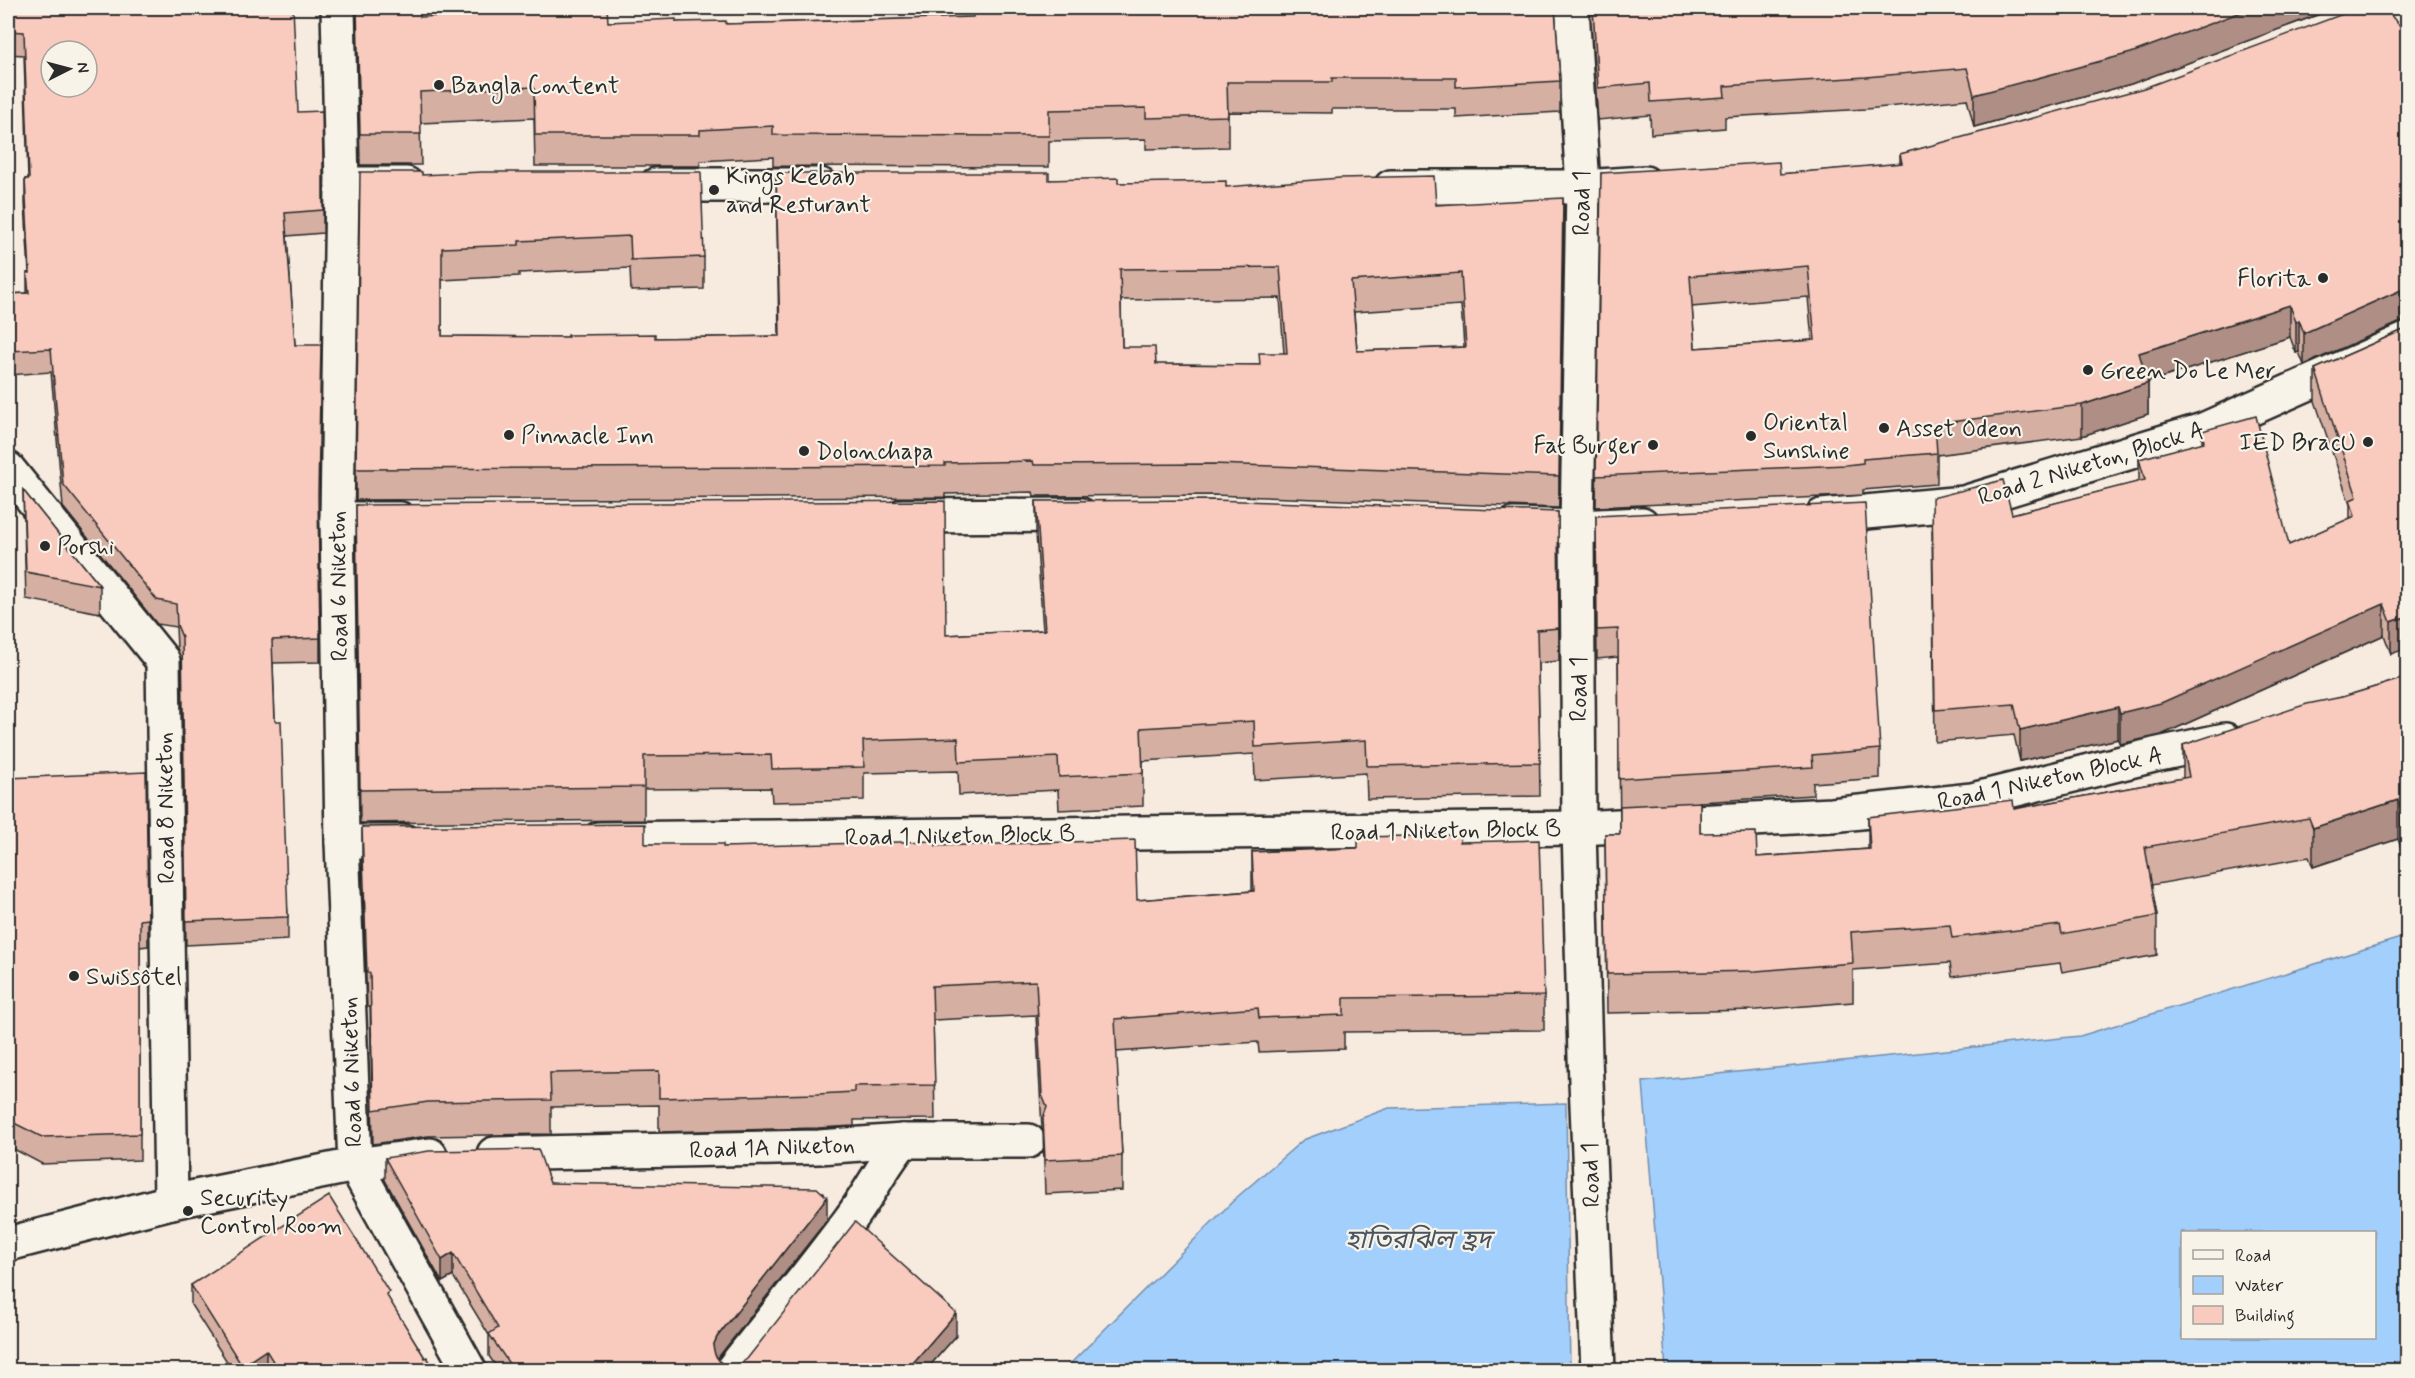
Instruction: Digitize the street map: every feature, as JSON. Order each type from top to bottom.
[{"type":"street","name":"Road 6 Niketon","points":[[338,8],[342,184],[337,519],[342,843],[354,1165]]},
{"type":"street","name":"Road 1","points":[[1572,8],[1583,187],[1577,527],[1579,828],[1585,1057],[1598,1371]]},
{"type":"street","points":[[1356,186],[1583,187],[1678,181]]},
{"type":"street","points":[[342,184],[438,184]]},
{"type":"street","points":[[628,185],[855,185]]},
{"type":"street","name":"Road 2 Niketon, Block A","points":[[1788,518],[1846,515],[1964,503],[2203,430],[2408,339]]},
{"type":"street","name":"Road 8 Niketon","points":[[8,469],[163,662],[171,1202]]},
{"type":"street","points":[[876,516],[1116,515]]},
{"type":"street","points":[[337,519],[433,519]]},
{"type":"street","points":[[1483,524],[1577,527],[1671,523]]},
{"type":"street","name":"Road 1 Niketon Block A","points":[[1579,828],[1832,815],[1972,800],[2154,755],[2257,734]]},
{"type":"street","name":"Road 1 Niketon Block B","points":[[568,840],[1579,828]]},
{"type":"street","points":[[342,843],[437,841]]},
{"type":"street","points":[[903,1141],[1028,1141]]},
{"type":"street","name":"Road 1A Niketon","points":[[8,1244],[171,1202],[354,1165],[428,1155],[819,1147],[903,1141]]},
{"type":"street","name":"Road 1A Niketon","points":[[732,1371],[849,1221],[871,1191],[887,1160],[903,1141]]},
{"type":"street","points":[[354,1165],[470,1371]]},
{"type":"water","points":[[2407,936],[2407,1370],[1666,1370],[1643,1082],[2080,1036]]},
{"type":"water","name":"হাতিরঝিল হ্রদ","points":[[1566,1103],[1570,1370],[1064,1370],[1236,1198],[1303,1140],[1389,1108]]},
{"type":"building","points":[[8,8],[293,8],[298,112],[322,111],[323,210],[285,213],[295,345],[321,345],[318,495],[320,638],[272,640],[275,721],[281,721],[288,917],[186,921],[182,637],[177,625],[176,604],[157,600],[63,484],[51,349],[8,351],[8,294],[29,293],[25,179],[29,179],[24,32],[8,31]]},
{"type":"building","points":[[357,8],[420,8],[420,17],[532,12],[532,8],[607,8],[608,22],[676,19],[676,22],[726,21],[726,24],[973,17],[973,14],[1057,12],[1057,8],[1555,8],[1560,81],[1456,87],[1456,78],[1332,78],[1332,82],[1227,82],[1228,116],[1146,118],[1146,108],[1049,110],[1049,136],[773,135],[773,126],[700,130],[700,135],[535,135],[534,87],[420,92],[421,134],[360,134]]},
{"type":"building","points":[[1593,8],[2252,8],[2131,53],[1974,95],[1967,68],[1724,86],[1725,97],[1651,102],[1650,83],[1598,88]]},
{"type":"building","points":[[2359,8],[2385,8],[2399,25],[2408,27],[2408,289],[2401,290],[2304,333],[2299,320],[2296,322],[2290,305],[2139,353],[2148,383],[2082,405],[1935,424],[1937,453],[1863,459],[1863,463],[1846,465],[1596,476],[1601,173],[1779,162],[1780,174],[1902,163],[1900,154],[2144,88]],"holes":[[[1808,266],[1815,340],[1695,348],[1690,276]]]},
{"type":"building","points":[[360,172],[422,172],[422,175],[482,172],[701,172],[704,257],[631,260],[630,236],[519,241],[519,245],[442,248],[442,336],[568,337],[568,335],[655,334],[655,338],[780,336],[776,173],[1049,173],[1049,180],[1118,178],[1118,183],[1226,181],[1226,187],[1340,178],[1434,176],[1436,205],[1563,198],[1559,476],[1213,464],[1034,465],[1033,461],[945,463],[945,466],[356,469]],"holes":[[[1280,267],[1287,353],[1259,353],[1260,365],[1156,364],[1155,347],[1122,347],[1120,269]],[[1461,273],[1466,347],[1357,351],[1351,281]]]},
{"type":"building","points":[[2408,328],[2408,616],[2391,622],[2384,604],[2161,703],[2120,713],[2118,707],[2020,730],[2014,704],[1935,710],[1932,498],[2003,480],[2012,514],[2145,480],[2139,459],[2204,442],[2202,431],[2256,416],[2289,545],[2355,516],[2350,500],[2357,497],[2315,369]]},
{"type":"building","points":[[23,490],[100,586],[26,572]]},
{"type":"building","points":[[1212,500],[1558,512],[1559,628],[1537,630],[1540,763],[1367,766],[1366,740],[1255,747],[1254,721],[1141,728],[1143,773],[1059,777],[1058,757],[959,762],[958,738],[863,741],[864,767],[772,769],[771,755],[644,756],[644,787],[360,790],[356,505],[945,501],[946,635],[1045,630],[1036,501]]},
{"type":"building","points":[[1865,503],[1880,749],[1812,755],[1813,767],[1619,779],[1618,629],[1597,630],[1596,516]]},
{"type":"building","points":[[2408,677],[2408,807],[2401,809],[2398,800],[2313,828],[2309,818],[2145,847],[2157,916],[2062,934],[2060,925],[1952,938],[1950,925],[1851,932],[1853,963],[1756,971],[1607,974],[1605,834],[1620,834],[1620,806],[1700,802],[1700,833],[1756,832],[1757,857],[1870,849],[1868,817],[2013,800],[2014,809],[2189,777],[2183,745],[2307,704],[2342,697]]},
{"type":"building","name":"Swissôtel","points":[[146,772],[148,919],[140,920],[140,1134],[42,1137],[8,1120],[8,778]]},
{"type":"building","points":[[645,824],[645,844],[723,844],[723,847],[936,841],[936,846],[1135,840],[1137,900],[1254,891],[1252,852],[1358,848],[1358,837],[1460,835],[1460,842],[1539,840],[1544,996],[1344,998],[1344,1015],[1259,1018],[1258,1008],[1115,1019],[1122,1156],[1045,1160],[1043,1118],[1047,1107],[1042,1095],[1036,981],[932,986],[935,1085],[854,1086],[854,1092],[818,1094],[659,1098],[659,1071],[550,1073],[551,1100],[428,1102],[373,1110],[370,973],[367,973],[362,827]]},
{"type":"building","points":[[538,1149],[550,1183],[817,1188],[827,1197],[717,1337],[713,1346],[715,1355],[721,1363],[729,1366],[738,1365],[747,1359],[855,1222],[956,1313],[906,1371],[865,1371],[863,1369],[862,1371],[514,1371],[489,1334],[498,1328],[453,1253],[442,1260],[385,1158],[429,1151]]},
{"type":"building","points":[[329,1196],[389,1292],[386,1294],[435,1371],[279,1371],[266,1350],[242,1366],[191,1285]]},
{"type":"place","name":"Bangla Content","points":[[439,85]]},
{"type":"place","name":"Kings Kebab and Resturant","points":[[714,190]]},
{"type":"place","name":"Florita","points":[[2323,278]]},
{"type":"place","name":"Green Do Le Mer","points":[[2088,370]]},
{"type":"place","name":"Asset Odeon","points":[[1884,428]]},
{"type":"place","name":"Pinnacle Inn","points":[[509,435]]},
{"type":"place","name":"Oriental Sunshine","points":[[1751,436]]},
{"type":"place","name":"IED BracU","points":[[2368,442]]},
{"type":"place","name":"Fat Burger","points":[[1653,445]]},
{"type":"place","name":"Dolonchapa","points":[[804,451]]},
{"type":"place","name":"Porshi","points":[[45,546]]},
{"type":"place","name":"Swissôtel","points":[[74,976]]},
{"type":"place","name":"Security Control Room","points":[[188,1211]]}]
